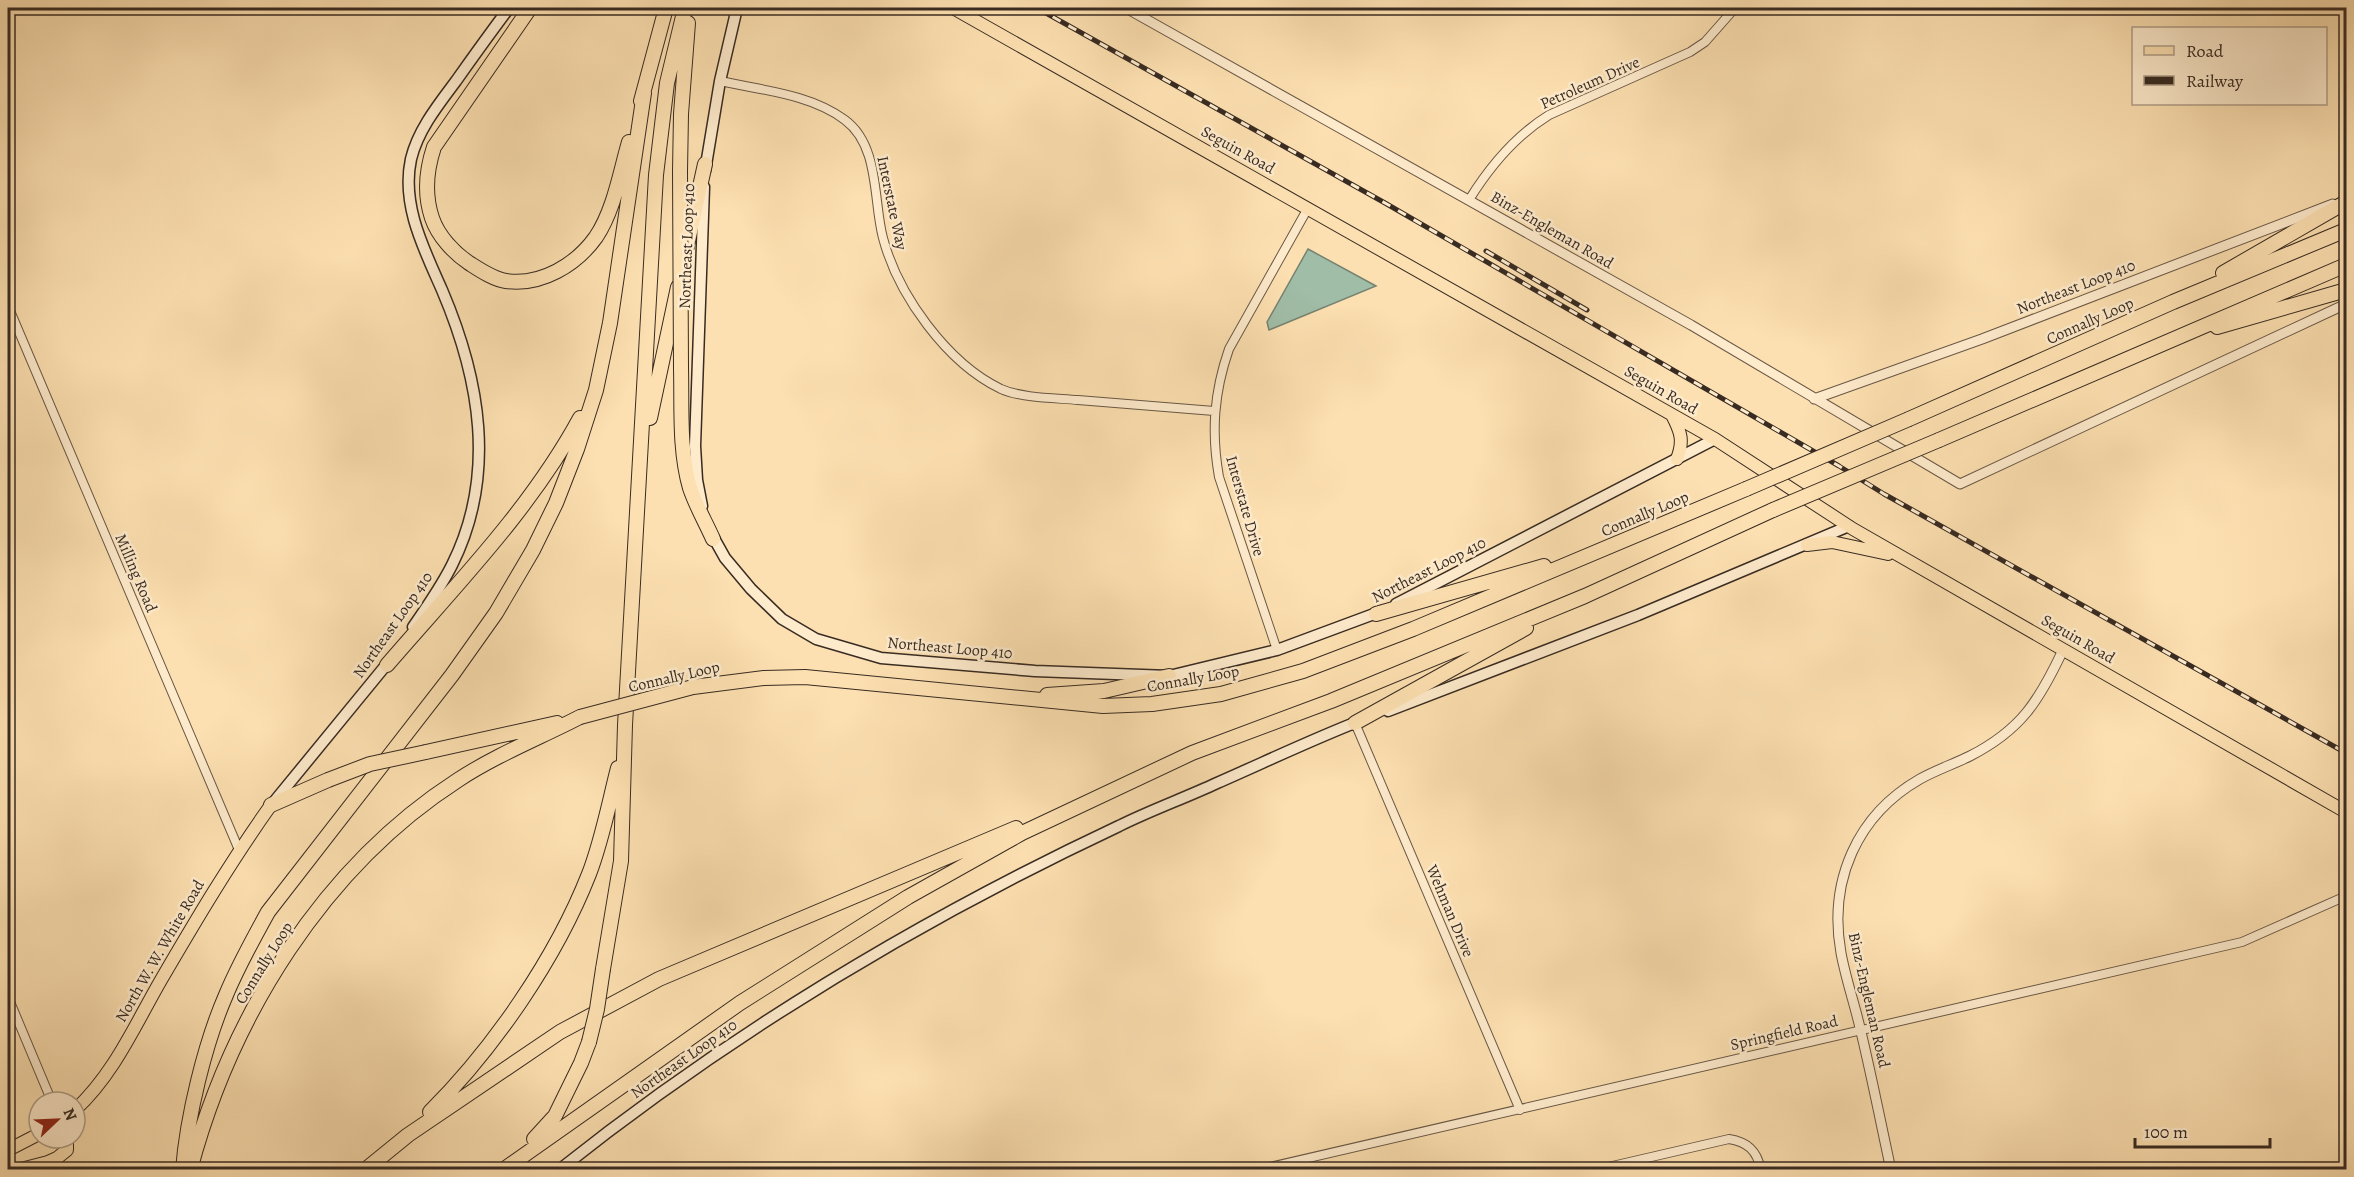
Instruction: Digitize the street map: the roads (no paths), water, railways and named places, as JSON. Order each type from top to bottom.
[{"type":"highway","points":[[530,8],[445,128],[434,147],[428,167],[428,201],[432,220],[448,245],[482,271],[504,280],[525,282],[547,276],[568,265],[584,251],[607,217],[644,93],[666,8]]},
{"type":"highway","points":[[508,1166],[555,1116],[589,1042],[597,1009],[621,861],[625,725],[656,175],[667,83],[685,8]]},
{"type":"highway","points":[[690,8],[681,114],[682,436],[691,490],[713,539]]},
{"type":"highway","points":[[183,1170],[186,1141],[213,1029],[225,995],[268,912],[452,675],[496,613],[533,550],[556,503],[596,390],[610,323],[644,93]]},
{"type":"highway","points":[[640,467],[705,164]]},
{"type":"highway","points":[[2173,302],[2346,200]]},
{"type":"highway","name":"Connally Loop","points":[[190,1170],[221,1075],[260,997],[299,936],[341,882],[387,835],[458,780],[502,755],[580,717],[693,687],[764,678],[805,677],[1103,706],[1152,704],[1221,694],[1303,671],[1413,629],[1746,489],[2173,302],[2346,230]]},
{"type":"highway","points":[[365,1170],[408,1135],[560,1032],[659,979],[1191,753],[1331,701],[1585,596],[1773,510],[1940,441],[2158,344],[2346,265]]},
{"type":"highway","points":[[2158,344],[2346,290]]},
{"type":"highway","points":[[387,665],[527,502],[565,447],[596,390]]},
{"type":"highway","points":[[1377,614],[1609,547]]},
{"type":"highway","points":[[1354,723],[1585,596]]},
{"type":"highway","points":[[1005,698],[1104,691],[1169,676]]},
{"type":"highway","points":[[271,805],[370,764],[580,717]]},
{"type":"highway","points":[[408,1135],[462,1080],[494,1039],[552,951],[589,873],[618,768],[625,725]]},
{"type":"highway","points":[[508,1166],[741,1003],[908,897],[1022,833],[1191,753]]},
{"type":"main road","name":"Northeast Loop 410","points":[[271,805],[387,665],[432,600],[452,565],[468,524],[476,490],[479,457],[474,385],[458,332],[417,229],[411,205],[409,182],[411,160],[418,140],[433,113],[509,8]]},
{"type":"main road","name":"Northeast Loop 410","points":[[737,8],[720,81],[705,164],[695,446],[700,501],[713,539],[751,589],[782,619],[816,639],[881,658],[1035,671],[1169,676],[1277,650],[1377,614],[1715,439]]},
{"type":"main road","name":"Seguin Road","points":[[953,8],[1672,414],[1899,556],[2346,812]]},
{"type":"main road","points":[[1672,414],[1682,437],[1682,447],[1677,459]]},
{"type":"main road","name":"Northeast Loop 410","points":[[559,1170],[663,1090],[818,988],[930,923],[1121,825],[1354,723],[1649,610],[1849,526]]},
{"type":"main road","points":[[1807,545],[1832,542],[1899,556]]},
{"type":"main road","name":"North W. W. White Road","points":[[87,1099],[118,1057],[239,850],[271,805]]},
{"type":"main road","points":[[8,1150],[27,1140]]},
{"type":"main road","points":[[17,1170],[57,1158],[67,1150]]},
{"type":"street","name":"Binz-Engleman Road","points":[[1126,8],[1691,325],[1960,484],[2346,304]]},
{"type":"street","name":"Petroleum Drive","points":[[1469,200],[1487,172],[1510,146],[1535,124],[1549,115],[1690,52],[1705,42],[1735,8]]},
{"type":"street","name":"Interstate Way","points":[[720,81],[802,99],[835,113],[858,131],[866,148],[889,258],[904,290],[930,329],[968,366],[988,381],[1003,390],[1040,397],[1214,411]]},
{"type":"street","name":"Northeast Loop 410","points":[[1814,399],[1982,339],[2346,200]]},
{"type":"street","name":"Interstate Drive","points":[[1277,650],[1220,477],[1216,456],[1214,411],[1217,390],[1229,350],[1308,208]]},
{"type":"street","name":"Milling Road","points":[[8,306],[239,850]]},
{"type":"street","name":"Binz-Engleman Road","points":[[1892,1170],[1861,1029],[1843,966],[1837,917],[1845,871],[1854,849],[1882,806],[1922,778],[1971,755],[2010,731],[2021,721],[2044,690],[2063,650]]},
{"type":"street","name":"Wehman Drive","points":[[1354,723],[1520,1110]]},
{"type":"street","name":"Springfield Road","points":[[1257,1170],[2242,942],[2346,896]]},
{"type":"street","points":[[8,997],[47,1090]]},
{"type":"street","points":[[1595,1170],[1729,1139],[1739,1140],[1752,1148],[1761,1170]]},
{"type":"railway","points":[[1037,8],[1385,203],[1884,494],[2346,753]]},
{"type":"railway","points":[[1486,251],[1587,310]]}]
